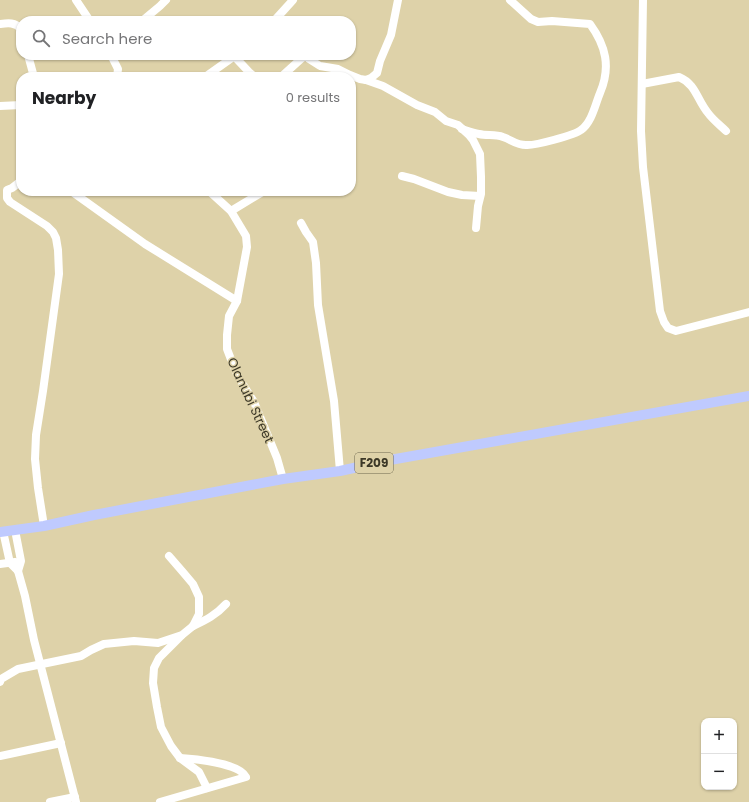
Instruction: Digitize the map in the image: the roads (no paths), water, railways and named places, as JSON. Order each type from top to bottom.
[{"type":"main road","name":"F209","points":[[2,532],[44,526],[94,514],[283,479],[340,471],[397,459],[749,396]]},
{"type":"street","points":[[76,0],[87,16]]},
{"type":"street","points":[[148,16],[166,0]]},
{"type":"street","points":[[279,16],[293,0]]},
{"type":"street","points":[[366,80],[377,73],[380,61],[391,35],[398,0]]},
{"type":"street","points":[[462,129],[479,134],[504,137],[513,143],[527,146],[568,136],[581,130],[589,121],[602,89],[606,67],[605,56],[598,36],[590,24],[552,21],[538,22],[531,19],[510,0]]},
{"type":"street","points":[[643,0],[641,131],[643,166],[660,312],[668,328],[676,331],[749,312]]},
{"type":"street","points":[[0,24],[11,23],[16,25]]},
{"type":"street","points":[[29,60],[33,72]]},
{"type":"street","points":[[114,60],[118,69],[118,72]]},
{"type":"street","points":[[212,72],[229,60]]},
{"type":"street","points":[[238,60],[249,72]]},
{"type":"street","points":[[287,72],[300,60]]},
{"type":"street","points":[[311,60],[320,66],[338,69],[344,72]]},
{"type":"street","points":[[356,77],[383,86],[417,106],[435,112],[446,121],[458,125],[473,140],[480,154],[481,176],[476,228]]},
{"type":"street","points":[[642,84],[678,77],[683,79],[692,87],[707,112],[726,131]]},
{"type":"street","points":[[0,106],[16,104]]},
{"type":"street","points":[[402,176],[448,192],[462,195],[480,196]]},
{"type":"street","points":[[16,185],[4,191],[7,198],[10,202],[54,232],[58,250],[59,274],[44,391],[36,435],[35,459],[44,526]]},
{"type":"street","points":[[78,196],[145,244],[237,301]]},
{"type":"street","name":"Olanubi Street","points":[[218,196],[231,211],[246,236],[247,247],[242,266],[237,301],[230,316],[227,335],[227,349],[237,375],[254,402],[278,458],[283,479]]},
{"type":"street","points":[[231,211],[256,196]]},
{"type":"street","points":[[301,223],[313,242],[316,263],[318,305],[334,401],[340,471]]},
{"type":"street","points":[[15,530],[21,561],[18,571]]},
{"type":"street","points":[[2,532],[10,563],[18,571],[25,596],[34,640],[75,799],[50,802]]},
{"type":"street","points":[[168,556],[193,584],[199,598],[199,614],[193,626]]},
{"type":"street","points":[[0,564],[21,561]]},
{"type":"street","points":[[207,788],[199,772],[180,758],[171,746],[161,727],[153,683],[154,668],[159,658],[182,635],[193,626],[219,612],[226,604]]},
{"type":"street","points":[[0,682],[1,679],[18,669],[81,656],[104,644],[134,641],[158,643],[182,635]]},
{"type":"street","points":[[0,756],[61,743]]},
{"type":"street","points":[[165,801],[246,777],[243,772],[219,763],[180,758]]}]
